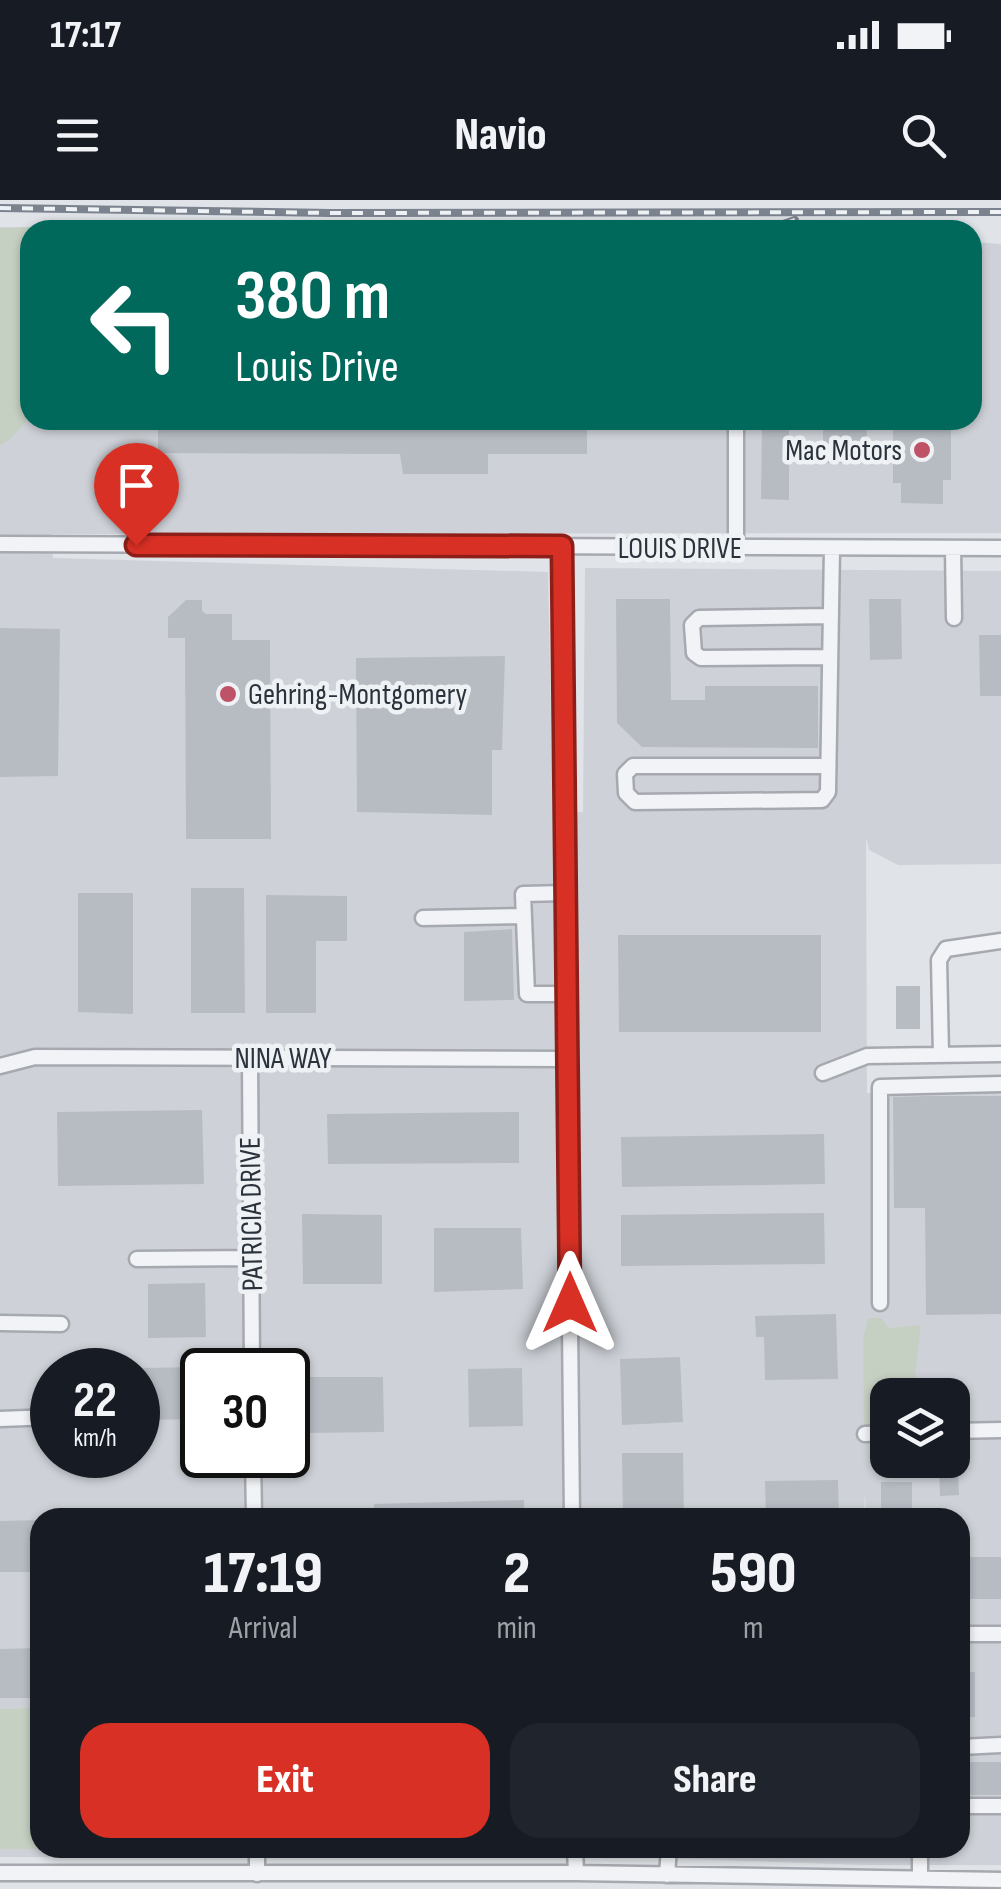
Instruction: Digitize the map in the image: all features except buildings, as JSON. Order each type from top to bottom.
[{"type":"street","points":[[736,430],[736,548]]},
{"type":"street","name":"LOUIS DRIVE","points":[[0,544],[1001,548]]},
{"type":"street","points":[[562,546],[572,1508]]},
{"type":"street","points":[[828,766],[633,766],[625,774],[626,793],[636,802],[822,800],[828,792],[832,548]]},
{"type":"street","points":[[953,548],[954,618]]},
{"type":"street","points":[[830,616],[699,618],[692,624],[694,653],[700,658],[830,657]]},
{"type":"street","points":[[565,893],[524,894],[524,916],[527,994],[566,994]]},
{"type":"street","points":[[423,918],[524,916]]},
{"type":"street","points":[[940,1054],[939,960],[946,949],[1001,941]]},
{"type":"street","points":[[823,1073],[867,1056],[1001,1054]]},
{"type":"street","name":"NINA WAY","points":[[0,1066],[35,1056],[567,1059]]},
{"type":"street","name":"PATRICIA DRIVE","points":[[250,1059],[252,1348]]},
{"type":"street","points":[[880,1303],[880,1087],[1001,1084]]},
{"type":"street","points":[[138,1259],[252,1258]]},
{"type":"street","points":[[0,1323],[61,1324]]},
{"type":"street","points":[[0,1420],[30,1419]]},
{"type":"street","points":[[970,1431],[1001,1430]]},
{"type":"street","points":[[865,1434],[870,1434]]},
{"type":"street","points":[[253,1478],[254,1508]]},
{"type":"street","points":[[970,1634],[1001,1634]]},
{"type":"street","points":[[970,1747],[1001,1746]]},
{"type":"street","points":[[970,1806],[1001,1806]]},
{"type":"street","points":[[256,1858],[257,1874]]},
{"type":"street","points":[[575,1858],[576,1873]]},
{"type":"street","points":[[667,1874],[668,1858]]},
{"type":"street","points":[[920,1858],[920,1880]]},
{"type":"street","points":[[0,1873],[47,1882],[257,1874],[576,1873],[1001,1880]]},
{"type":"shaded area","points":[[0,227],[20,227],[20,430],[982,430],[982,243],[1001,244],[1001,533],[52,534],[53,558],[548,572],[553,813],[583,812],[585,568],[1001,571],[1001,864],[898,865],[869,850],[866,837],[867,1093],[1001,1091],[1001,1865],[656,1858],[970,1858],[970,1508],[866,1508],[865,1493],[864,1508],[30,1508],[30,1857],[0,1857]]},
{"type":"green space","points":[[0,228],[20,228],[20,428],[0,445]]},
{"type":"green space","points":[[868,1318],[881,1318],[889,1328],[921,1325],[915,1378],[870,1378],[870,1427],[864,1428],[863,1339]]},
{"type":"green space","points":[[30,1708],[30,1849],[0,1849],[0,1709]]},
{"type":"railway","points":[[0,208],[331,213],[1001,212]]},
{"type":"place","name":"Mac Motors","points":[[922,450]]},
{"type":"place","name":"Gehring-Montgomery","points":[[228,694]]},
{"type":"route","points":[[136,545],[562,546],[570,1303]]}]
